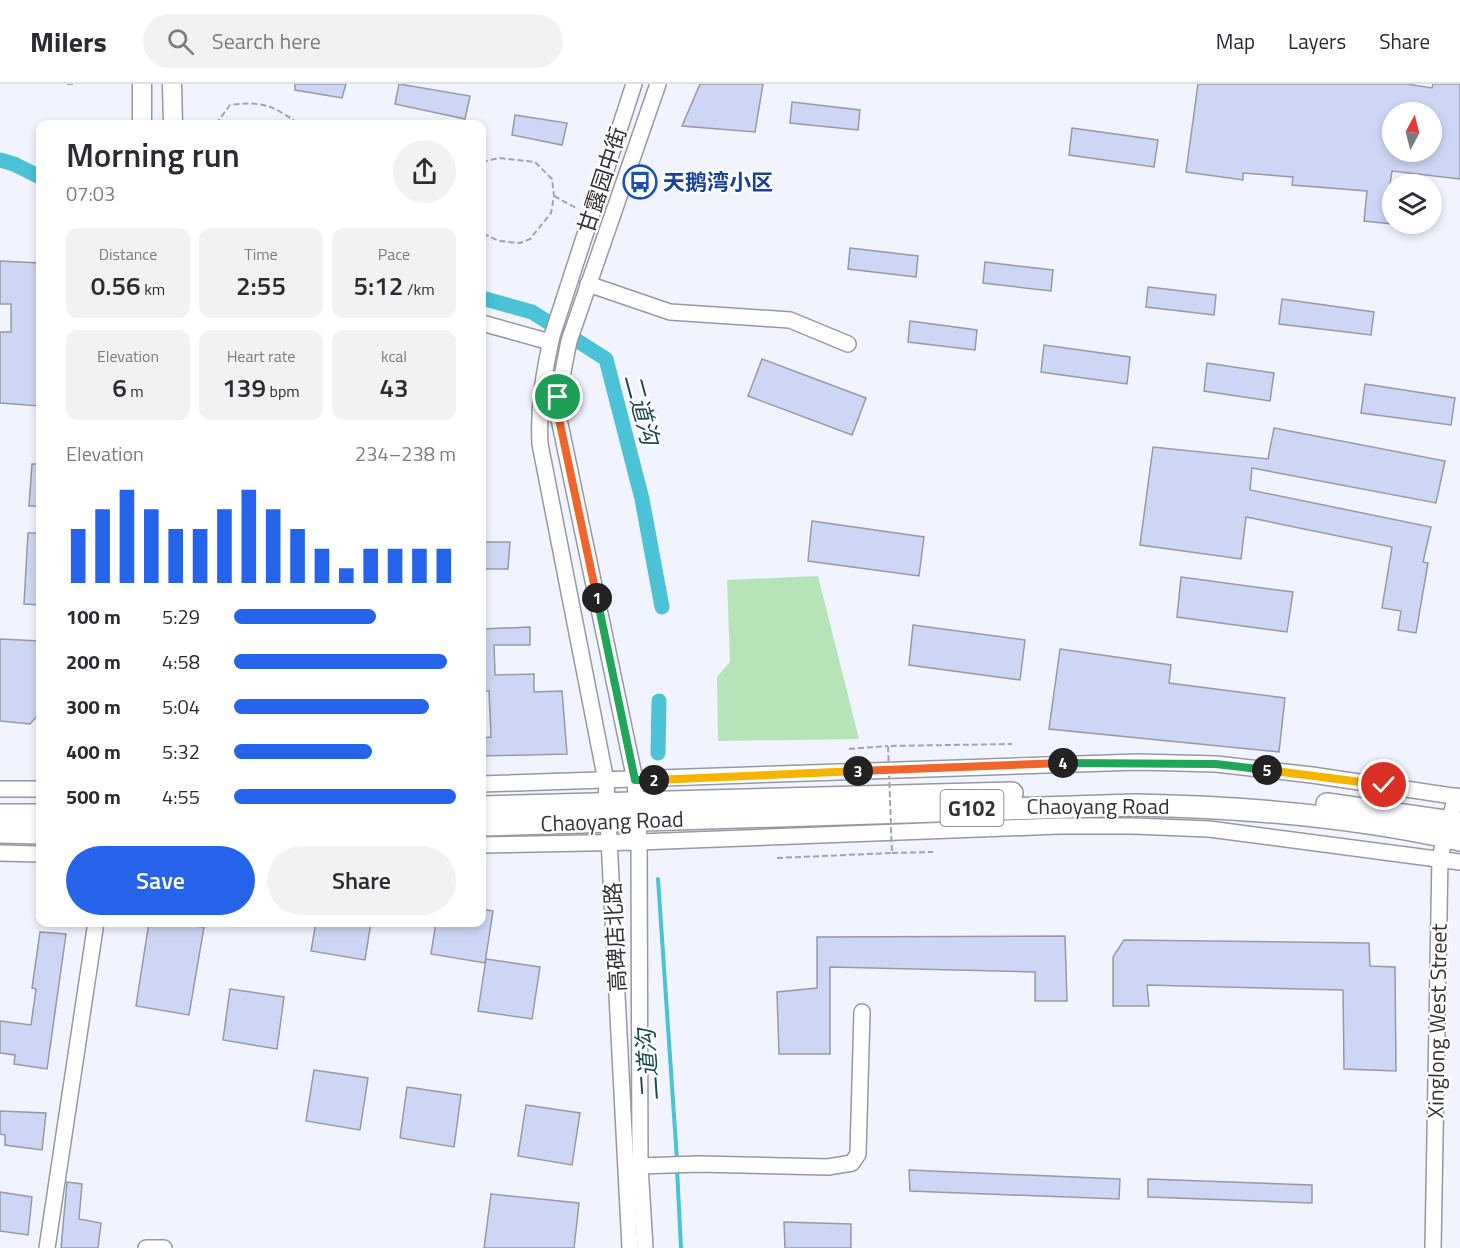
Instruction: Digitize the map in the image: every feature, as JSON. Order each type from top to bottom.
[{"type":"highway","name":"Chaoyang Road","points":[[486,825],[609,822],[637,811],[1059,791],[1212,792],[1296,800],[1454,830]]},
{"type":"highway","name":"Chaoyang Road","points":[[486,807],[609,822]]},
{"type":"highway","points":[[0,815],[36,815]]},
{"type":"highway","points":[[0,832],[36,833]]},
{"type":"main road","points":[[142,84],[142,120]]},
{"type":"main road","points":[[172,84],[172,120]]},
{"type":"street","name":"甘露园中街","points":[[551,339],[634,84]]},
{"type":"street","name":"甘露园中街","points":[[635,780],[559,419],[558,397],[568,341],[658,84]]},
{"type":"street","points":[[588,284],[670,312],[790,320],[848,344]]},
{"type":"street","points":[[486,324],[551,339]]},
{"type":"street","name":"高碑店北路","points":[[551,339],[541,396],[540,444],[606,782],[630,1248]]},
{"type":"street","name":"Chaoyang Road","points":[[486,784],[606,782],[1138,762],[1216,764],[1458,796]]},
{"type":"street","name":"高碑店北路","points":[[635,780],[639,842],[648,1166],[645,1248]]},
{"type":"street","points":[[0,789],[36,789]]},
{"type":"street","name":"Xinglong West Street","points":[[1433,1248],[1440,857],[1454,830],[1458,796]]},
{"type":"street","name":"Chaoyang Road","points":[[486,844],[609,822],[639,842],[1059,826],[1134,826],[1209,829],[1440,857],[1460,862]]},
{"type":"street","points":[[0,853],[36,854]]},
{"type":"street","points":[[47,1248],[95,927]]},
{"type":"street","points":[[648,1166],[699,1164],[828,1167],[852,1163],[858,1154],[862,1012]]},
{"type":"street","points":[[146,1248],[164,1248]]},
{"type":"path","points":[[67,84],[75,84]]},
{"type":"path","points":[[219,120],[230,105],[258,102],[293,120]]},
{"type":"path","points":[[486,161],[499,158],[535,162],[552,178],[554,196],[551,213],[530,239],[520,243],[499,241],[486,235]]},
{"type":"path","points":[[554,196],[577,209],[592,212]]},
{"type":"path","points":[[849,749],[1011,744]]},
{"type":"path","points":[[888,746],[892,853]]},
{"type":"path","points":[[777,858],[933,852]]},
{"type":"green space","points":[[818,576],[859,739],[718,741],[717,677],[730,662],[727,580]]},
{"type":"building","points":[[295,84],[346,84],[342,98],[295,90]]},
{"type":"building","points":[[399,84],[470,96],[465,119],[395,104]]},
{"type":"building","points":[[700,84],[763,84],[755,132],[682,126]]},
{"type":"building","points":[[1198,84],[1407,84],[1432,88],[1433,84],[1460,84],[1460,179],[1442,177],[1442,174],[1392,171],[1392,174],[1382,174],[1382,223],[1364,221],[1367,191],[1292,185],[1293,177],[1243,173],[1243,180],[1186,172]]},
{"type":"building","points":[[792,102],[860,110],[858,130],[790,123]]},
{"type":"building","points":[[515,115],[567,123],[562,145],[512,135]]},
{"type":"building","points":[[1072,128],[1158,140],[1154,167],[1069,155]]},
{"type":"building","points":[[850,248],[918,256],[916,277],[848,269]]},
{"type":"building","points":[[0,261],[36,263],[36,406],[0,403],[0,332],[11,332],[11,304],[0,304]]},
{"type":"building","points":[[985,262],[1053,270],[1051,291],[983,283]]},
{"type":"building","points":[[1148,287],[1216,295],[1214,315],[1146,307]]},
{"type":"building","points":[[1282,299],[1374,312],[1371,335],[1279,324]]},
{"type":"building","points":[[910,321],[977,330],[975,350],[908,342]]},
{"type":"building","points":[[1044,345],[1130,357],[1127,384],[1041,372]]},
{"type":"building","points":[[762,359],[866,398],[852,435],[748,396]]},
{"type":"building","points":[[1207,363],[1274,373],[1270,401],[1204,391]]},
{"type":"building","points":[[1365,384],[1455,398],[1451,425],[1361,413]]},
{"type":"building","points":[[1274,428],[1445,461],[1436,503],[1252,468],[1250,490],[1431,527],[1423,562],[1428,563],[1416,633],[1398,630],[1401,611],[1382,608],[1392,547],[1246,517],[1241,559],[1140,545],[1153,447],[1268,459]]},
{"type":"building","points":[[32,464],[36,464],[36,506],[29,506]]},
{"type":"building","points":[[812,521],[924,537],[919,576],[808,561]]},
{"type":"building","points":[[28,533],[36,533],[36,605],[24,604]]},
{"type":"building","points":[[486,542],[510,542],[508,569],[486,569]]},
{"type":"building","points":[[1181,577],[1293,592],[1287,632],[1177,617]]},
{"type":"building","points":[[913,625],[1025,640],[1020,680],[909,665]]},
{"type":"building","points":[[530,627],[530,645],[494,645],[495,675],[534,674],[534,692],[562,691],[567,754],[486,756],[486,738],[491,737],[489,691],[486,691],[486,629]]},
{"type":"building","points":[[0,639],[36,641],[36,717],[30,724],[0,721]]},
{"type":"building","points":[[1060,649],[1171,665],[1169,683],[1285,698],[1279,752],[1049,729]]},
{"type":"building","points":[[486,910],[493,911],[485,963],[431,954],[435,927],[486,927]]},
{"type":"building","points":[[148,927],[204,927],[189,1015],[136,1006]]},
{"type":"building","points":[[315,927],[370,927],[365,960],[311,951]]},
{"type":"building","points":[[40,932],[66,934],[47,1069],[14,1064],[15,1055],[0,1053],[0,1021],[31,1025],[36,989],[32,988]]},
{"type":"building","points":[[1065,936],[1067,1001],[1035,1001],[1035,972],[830,967],[830,1054],[779,1054],[777,992],[817,988],[817,937]]},
{"type":"building","points":[[1124,940],[1369,943],[1370,966],[1395,967],[1396,1071],[1344,1069],[1343,990],[1147,985],[1149,1006],[1113,1006],[1113,957]]},
{"type":"building","points":[[486,959],[540,967],[532,1019],[478,1011]]},
{"type":"building","points":[[230,989],[284,997],[277,1049],[223,1040]]},
{"type":"building","points":[[314,1070],[368,1078],[360,1130],[306,1121]]},
{"type":"building","points":[[407,1087],[461,1095],[454,1147],[400,1138]]},
{"type":"building","points":[[526,1105],[580,1113],[572,1165],[518,1156]]},
{"type":"building","points":[[0,1111],[46,1113],[42,1150],[5,1145],[5,1135],[0,1134]]},
{"type":"building","points":[[909,1170],[1120,1179],[1119,1199],[910,1191]]},
{"type":"building","points":[[1148,1179],[1312,1185],[1312,1203],[1148,1197]]},
{"type":"building","points":[[67,1182],[82,1184],[79,1219],[101,1223],[98,1248],[61,1248]]},
{"type":"building","points":[[0,1192],[32,1197],[28,1235],[0,1231]]},
{"type":"building","points":[[491,1194],[579,1203],[574,1248],[484,1248]]},
{"type":"building","points":[[784,1222],[851,1224],[851,1248],[785,1248]]},
{"type":"waterway","name":"二道沟","points":[[0,160],[36,175]]},
{"type":"waterway","name":"二道沟","points":[[486,299],[532,312],[606,359],[642,499],[662,607]]},
{"type":"waterway","name":"二道沟","points":[[658,753],[659,701]]},
{"type":"waterway","name":"二道沟","points":[[658,879],[677,1160]]},
{"type":"waterway","name":"二道沟","points":[[677,1168],[681,1248]]},
{"type":"place","name":"天鹅湾小区","points":[[640,182]]},
{"type":"route","points":[[558,397],[559,419],[635,780],[1065,762],[1138,762],[1216,764],[1384,785]]}]
